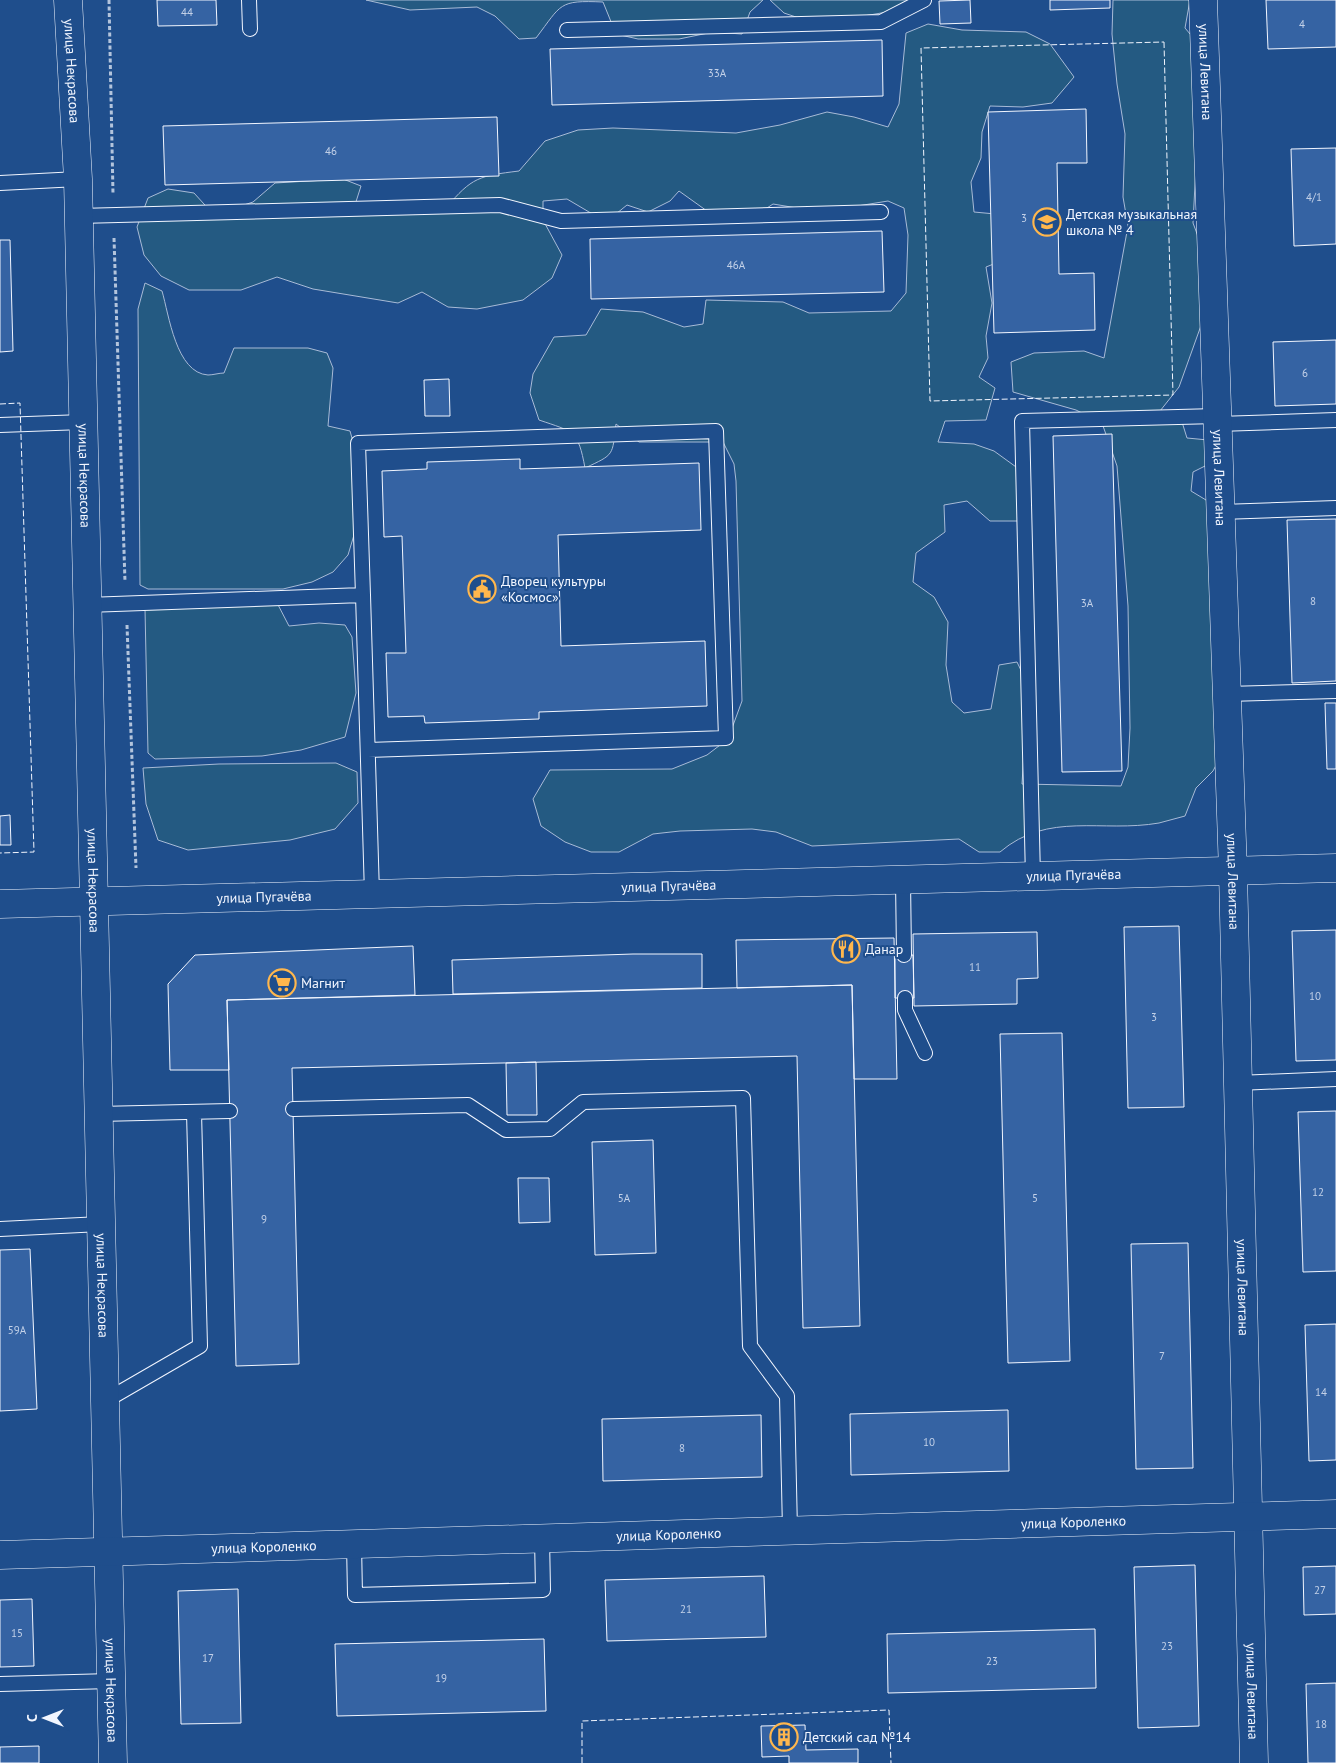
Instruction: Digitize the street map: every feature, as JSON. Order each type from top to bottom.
[{"type":"street","name":"улица Некрасова","points":[[68,0],[78,179],[113,1763]]},
{"type":"street","name":"улица Левитана","points":[[1203,0],[1233,872],[1254,1763]]},
{"type":"street","name":"улица Пугачёва","points":[[0,904],[1336,868]]},
{"type":"street","name":"улица Короленко","points":[[0,1555],[1336,1514]]},
{"type":"lane","points":[[249,0],[250,29]]},
{"type":"lane","points":[[567,30],[881,22],[924,0]]},
{"type":"lane","points":[[0,183],[78,179]]},
{"type":"lane","points":[[78,216],[500,205],[561,221],[881,212]]},
{"type":"lane","points":[[1033,877],[1022,421],[1336,420]]},
{"type":"lane","points":[[0,425],[83,422]]},
{"type":"lane","points":[[368,750],[726,738],[716,431],[358,443],[372,894]]},
{"type":"lane","points":[[1220,512],[1336,508]]},
{"type":"lane","points":[[87,605],[363,595]]},
{"type":"lane","points":[[1227,694],[1336,691]]},
{"type":"lane","points":[[903,880],[904,955]]},
{"type":"lane","points":[[905,998],[905,1010],[925,1053]]},
{"type":"lane","points":[[1238,1082],[1336,1079]]},
{"type":"lane","points":[[293,1109],[468,1105],[506,1130],[533,1130],[550,1129],[582,1102],[744,1098],[750,1346],[787,1396],[790,1530]]},
{"type":"lane","points":[[98,1114],[230,1111]]},
{"type":"lane","points":[[105,1401],[200,1346],[194,1112]]},
{"type":"lane","points":[[0,1229],[101,1224]]},
{"type":"lane","points":[[354,1544],[355,1595],[544,1590],[542,1538]]},
{"type":"lane","points":[[0,1684],[111,1680]]},
{"type":"path","points":[[109,0],[126,603],[136,868]]},
{"type":"shaded area","points":[[366,0],[763,0],[750,12],[742,34],[713,32],[679,39],[638,39],[616,34],[603,2],[577,2],[562,6],[536,38],[519,39],[495,16],[477,7],[410,10]]},
{"type":"shaded area","points":[[770,0],[908,0],[887,12],[817,24],[784,13]]},
{"type":"shaded area","points":[[1113,0],[1190,0],[1185,28],[1202,48],[1193,223],[1199,239],[1203,320],[1179,387],[1160,411],[1182,422],[1187,438],[1208,440],[1215,461],[1193,472],[1191,491],[1206,500],[1218,513],[1223,752],[1213,771],[1196,788],[1185,816],[1159,823],[1138,825],[1056,827],[1018,839],[1000,852],[979,852],[959,839],[812,846],[776,832],[752,829],[680,831],[653,834],[619,852],[591,852],[565,842],[541,826],[533,799],[550,770],[672,769],[707,755],[728,739],[742,701],[736,481],[734,464],[723,442],[639,442],[616,424],[614,442],[610,453],[602,460],[585,468],[577,439],[567,430],[539,420],[530,393],[533,374],[554,337],[586,335],[601,309],[643,312],[684,327],[703,324],[706,300],[783,302],[809,313],[891,311],[906,293],[908,235],[904,208],[888,201],[821,212],[773,204],[764,210],[707,211],[679,191],[670,201],[648,212],[627,205],[606,222],[567,199],[543,201],[543,220],[562,255],[552,278],[523,300],[477,309],[448,307],[422,292],[398,303],[313,289],[277,277],[241,290],[189,290],[161,276],[144,255],[137,227],[148,198],[168,189],[194,193],[214,215],[253,202],[275,183],[343,179],[361,186],[354,208],[446,208],[470,184],[485,177],[519,171],[545,141],[578,130],[613,128],[736,133],[780,125],[827,112],[854,117],[888,127],[899,104],[906,33],[928,24],[962,30],[1026,32],[1050,44],[1074,77],[1052,103],[1023,107],[990,106],[982,132],[981,158],[971,182],[974,212],[1006,215],[1009,258],[986,267],[992,303],[986,336],[988,358],[979,377],[995,388],[986,420],[945,421],[938,442],[974,444],[994,451],[1023,472],[1018,521],[990,521],[967,501],[944,505],[945,532],[916,553],[913,582],[934,597],[948,622],[946,665],[952,702],[964,713],[991,709],[999,665],[1017,662],[1028,685],[1022,784],[1121,786],[1128,767],[1130,728],[1128,606],[1117,466],[1102,423],[1076,410],[1013,392],[1011,362],[1034,353],[1084,351],[1104,358],[1128,226],[1123,197],[1125,134],[1112,34]]},
{"type":"shaded area","points":[[145,283],[162,291],[171,328],[181,354],[197,372],[208,375],[224,373],[234,348],[308,348],[327,353],[333,368],[328,426],[350,431],[357,456],[357,525],[348,555],[333,572],[312,582],[283,589],[148,589],[140,585],[138,309]]},
{"type":"shaded area","points":[[275,599],[289,626],[319,623],[345,625],[352,637],[356,693],[345,737],[301,750],[262,756],[155,759],[148,753],[145,609]]},
{"type":"shaded area","points":[[336,763],[357,772],[358,803],[335,829],[290,840],[188,850],[158,840],[146,804],[143,768],[219,764]]},
{"type":"building","points":[[157,0],[216,0],[217,25],[158,26]]},
{"type":"building","points":[[970,0],[971,23],[940,24],[939,1]]},
{"type":"building","points":[[1050,0],[1110,0],[1110,8],[1050,10]]},
{"type":"building","points":[[1266,0],[1336,0],[1336,47],[1268,49]]},
{"type":"building","points":[[882,40],[883,96],[552,105],[550,49]]},
{"type":"building","points":[[1086,109],[1087,163],[1057,163],[1059,274],[1094,273],[1095,330],[994,333],[988,112]]},
{"type":"building","points":[[497,117],[499,176],[165,185],[163,126]]},
{"type":"building","points":[[1336,148],[1336,244],[1294,246],[1291,149]]},
{"type":"building","points":[[882,231],[884,292],[591,299],[590,239]]},
{"type":"building","points":[[0,240],[10,240],[13,351],[0,352]]},
{"type":"building","points":[[1336,340],[1336,404],[1275,406],[1273,342]]},
{"type":"building","points":[[449,379],[450,416],[425,416],[424,380]]},
{"type":"building","points":[[1112,434],[1122,771],[1062,772],[1053,436]]},
{"type":"building","name":"Дворец культуры «Космос»","points":[[520,459],[520,469],[699,463],[701,530],[558,535],[561,646],[705,641],[707,706],[539,712],[539,719],[425,723],[424,716],[388,717],[386,653],[406,653],[402,536],[384,537],[382,471],[427,469],[427,462]]},
{"type":"building","points":[[1336,519],[1336,681],[1292,683],[1287,520]]},
{"type":"building","points":[[1325,703],[1336,703],[1336,769],[1327,769]]},
{"type":"building","points":[[10,815],[11,845],[0,845],[0,816]]},
{"type":"building","points":[[1179,926],[1184,1107],[1128,1108],[1124,927]]},
{"type":"building","points":[[1336,930],[1336,1060],[1296,1061],[1292,931]]},
{"type":"building","points":[[1037,932],[1038,978],[1017,979],[1017,1004],[914,1006],[913,934]]},
{"type":"building","points":[[894,938],[897,1079],[854,1079],[852,985],[737,988],[736,940]]},
{"type":"building","points":[[413,946],[415,995],[227,1000],[229,1070],[170,1070],[168,984],[195,955]]},
{"type":"building","points":[[633,954],[702,954],[702,988],[453,994],[452,960]]},
{"type":"building","points":[[895,955],[913,955],[914,998],[895,998]]},
{"type":"building","points":[[852,985],[860,1326],[803,1328],[797,1056],[292,1068],[299,1364],[236,1366],[227,1000]]},
{"type":"building","points":[[1062,1033],[1070,1361],[1008,1363],[1000,1034]]},
{"type":"building","points":[[536,1062],[537,1115],[507,1115],[506,1063]]},
{"type":"building","points":[[1336,1111],[1336,1271],[1303,1272],[1298,1112]]},
{"type":"building","points":[[653,1140],[656,1253],[595,1255],[592,1142]]},
{"type":"building","points":[[518,1178],[549,1178],[550,1222],[519,1223]]},
{"type":"building","points":[[1188,1243],[1193,1468],[1136,1469],[1131,1244]]},
{"type":"building","points":[[30,1249],[37,1409],[0,1411],[0,1250]]},
{"type":"building","points":[[1336,1324],[1336,1460],[1309,1461],[1305,1325]]},
{"type":"building","points":[[1008,1410],[1009,1471],[851,1475],[850,1414]]},
{"type":"building","points":[[761,1415],[762,1477],[603,1481],[602,1419]]},
{"type":"building","points":[[1195,1565],[1199,1726],[1138,1728],[1134,1567]]},
{"type":"building","points":[[1336,1566],[1336,1614],[1304,1615],[1303,1567]]},
{"type":"building","points":[[764,1576],[766,1637],[607,1641],[605,1580]]},
{"type":"building","points":[[238,1589],[241,1723],[181,1724],[178,1591]]},
{"type":"building","points":[[32,1599],[34,1666],[0,1667],[0,1600]]},
{"type":"building","points":[[1095,1629],[1096,1688],[888,1693],[887,1634]]},
{"type":"building","points":[[544,1639],[546,1711],[337,1716],[335,1644]]},
{"type":"building","points":[[1336,1683],[1336,1763],[1308,1763],[1306,1684]]},
{"type":"building","name":"Детский сад №14","points":[[805,1725],[806,1750],[858,1749],[858,1763],[789,1763],[789,1756],[762,1757],[761,1726]]},
{"type":"building","points":[[39,1746],[39,1763],[0,1763],[0,1747]]},
{"type":"fence","points":[[1164,42],[1173,395],[930,401],[921,48],[1164,42]]},
{"type":"fence","points":[[0,404],[20,403],[34,852],[0,853]]},
{"type":"fence","points":[[582,1763],[582,1721],[889,1710],[891,1763]]},
{"type":"place","name":"Детская музыкальная школа № 4","points":[[1047,222]]},
{"type":"place","name":"Дворец культуры «Космос»","points":[[482,589]]},
{"type":"place","name":"Данар","points":[[846,949]]},
{"type":"place","name":"Магнит","points":[[282,983]]},
{"type":"place","name":"Детский сад №14","points":[[784,1737]]}]
